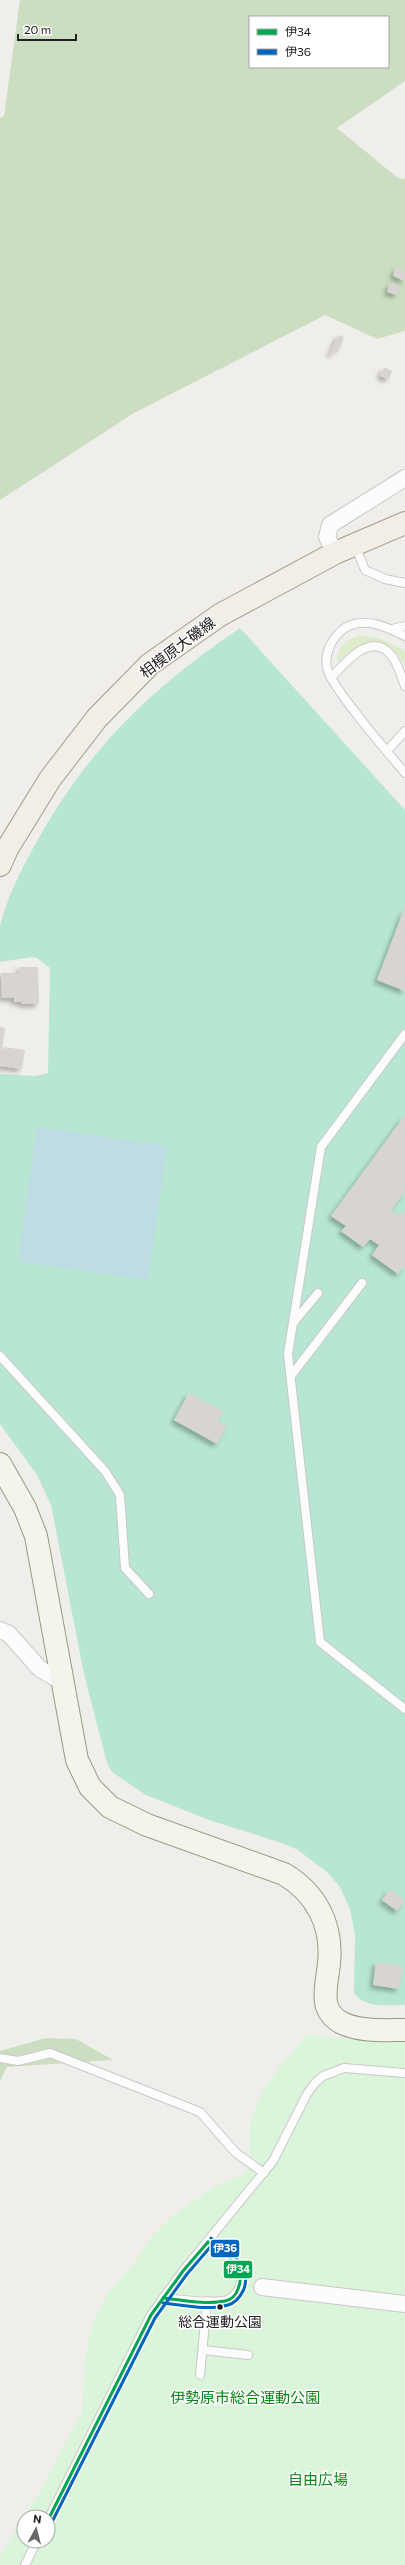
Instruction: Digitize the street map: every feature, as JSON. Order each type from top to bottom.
[{"type":"main road","name":"相模原大磯線","points":[[0,865],[7,849],[50,779],[97,718],[150,664],[220,615],[335,553],[405,523]]},
{"type":"street","points":[[335,553],[327,537],[330,525],[405,478]]},
{"type":"street","points":[[0,1464],[25,1508],[36,1536],[61,1681],[77,1760],[83,1776],[99,1799],[110,1807],[147,1825],[284,1874],[295,1880],[312,1897],[327,1924],[330,1960],[326,2002],[333,2016],[341,2023],[357,2029],[405,2030]]},
{"type":"street","points":[[0,1630],[9,1634],[40,1669],[61,1681]]},
{"type":"street","points":[[262,2287],[405,2304]]},
{"type":"lane","points":[[355,545],[365,570],[385,579],[405,582]]},
{"type":"lane","points":[[405,636],[392,629],[366,622],[353,624],[343,629],[330,644],[326,656],[330,678],[405,773]]},
{"type":"lane","points":[[392,629],[405,626]]},
{"type":"lane","points":[[330,678],[359,649],[369,646],[380,648],[390,654],[405,686]]},
{"type":"lane","points":[[387,751],[405,731]]},
{"type":"lane","points":[[405,1034],[321,1147],[288,1354],[320,1642],[405,1709]]},
{"type":"lane","points":[[291,1376],[362,1283]]},
{"type":"lane","points":[[293,1323],[318,1293]]},
{"type":"lane","points":[[0,1356],[105,1471],[120,1495],[125,1568],[149,1594]]},
{"type":"lane","points":[[0,2058],[18,2061],[50,2053],[200,2112],[236,2153],[264,2173]]},
{"type":"lane","points":[[53,2509],[150,2315],[183,2271],[264,2173],[288,2135],[306,2094],[323,2076],[333,2071],[356,2067],[405,2073]]},
{"type":"lane","points":[[163,2298],[207,2301],[229,2300],[234,2296],[241,2283],[241,2274],[236,2265],[208,2242]]},
{"type":"lane","points":[[200,2375],[207,2301]]},
{"type":"lane","points":[[203,2350],[248,2356]]},
{"type":"lane","points":[[25,2565],[33,2549]]},
{"type":"green space","points":[[20,0],[405,0],[405,81],[337,128],[398,178],[405,179],[405,331],[377,339],[325,315],[134,413],[0,500],[0,118],[4,116]]},
{"type":"green space","points":[[240,628],[405,810],[405,2005],[370,2004],[364,2002],[354,1993],[355,1935],[350,1909],[340,1887],[327,1872],[298,1850],[285,1844],[209,1820],[146,1795],[112,1772],[107,1763],[84,1674],[51,1505],[37,1475],[0,1424],[0,1074],[35,1076],[48,1073],[50,968],[37,958],[32,957],[0,962],[0,926],[3,915],[15,883],[36,843],[56,809],[100,749],[124,722],[150,698],[178,674]]},
{"type":"green space","points":[[361,635],[382,639],[405,651],[405,666],[398,655],[391,648],[382,644],[374,643],[365,644],[356,648],[338,662],[338,652],[344,644]]},
{"type":"green space","name":"伊勢原市総合運動公園","points":[[308,2034],[346,2039],[405,2041],[405,2565],[0,2565],[0,2556],[16,2530],[16,2549],[56,2549],[56,2509],[29,2509],[82,2412],[85,2356],[94,2320],[108,2293],[133,2265],[151,2237],[173,2215],[213,2188],[245,2173],[249,2166],[251,2124],[254,2111],[258,2100],[270,2080]]},
{"type":"green space","points":[[46,2038],[76,2039],[113,2060],[7,2067],[0,2081],[0,2051]]},
{"type":"water","points":[[37,1127],[167,1146],[148,1280],[18,1261]]},
{"type":"building","points":[[396,267],[405,270],[405,281],[393,276]]},
{"type":"building","points":[[390,283],[400,286],[397,295],[387,292]]},
{"type":"building","points":[[338,335],[344,337],[339,350],[336,348],[333,355],[330,354]]},
{"type":"building","points":[[384,367],[392,371],[389,379],[380,376]]},
{"type":"building","points":[[405,907],[405,991],[377,980]]},
{"type":"building","points":[[19,967],[38,967],[39,1004],[21,1004],[21,1001],[14,1002],[14,998],[2,998],[1,973],[19,973]]},
{"type":"building","points":[[0,1027],[5,1028],[2,1050],[0,1049]]},
{"type":"building","points":[[4,1047],[25,1050],[22,1069],[0,1066],[0,1051],[3,1051]]},
{"type":"building","points":[[405,1115],[405,1192],[391,1210],[398,1215],[401,1212],[405,1215],[405,1265],[398,1274],[372,1255],[379,1245],[370,1239],[363,1247],[341,1231],[346,1226],[331,1216]]},
{"type":"building","points":[[189,1393],[223,1411],[218,1421],[227,1426],[217,1444],[174,1420]]},
{"type":"building","points":[[390,1889],[405,1901],[397,1911],[382,1900]]},
{"type":"building","points":[[376,1962],[403,1966],[399,1989],[373,1985]]},
{"type":"transit line","name":"伊36","points":[[163,2303],[212,2308],[228,2305],[237,2300],[243,2291],[245,2274],[238,2260],[211,2238]]},
{"type":"transit line","name":"伊34","points":[[163,2298],[194,2302],[217,2302],[227,2300],[235,2295],[240,2281],[240,2274],[237,2267],[227,2255],[208,2242]]},
{"type":"transit line","name":"伊34","points":[[54,2509],[151,2315],[183,2271],[208,2242]]},
{"type":"transit line","name":"伊36","points":[[56,2514],[155,2318],[187,2274],[212,2245]]},
{"type":"place","name":"総合運動公園","points":[[220,2307]]},
{"type":"park label","name":"自由広場","points":[[318,2479]]}]
